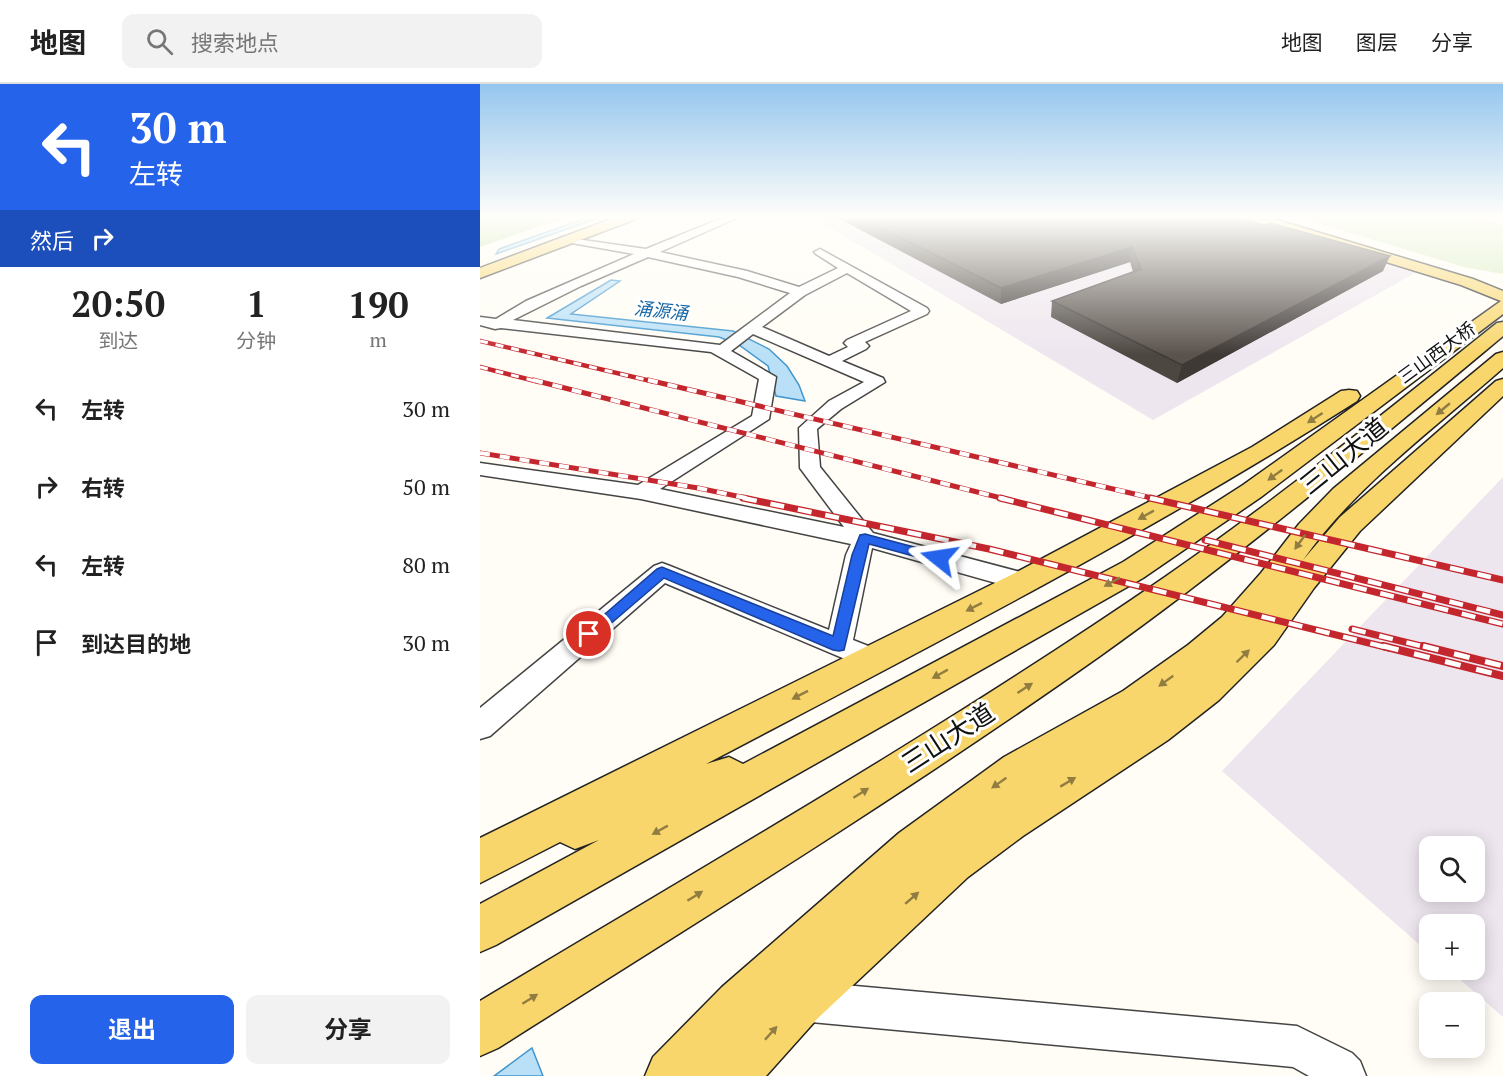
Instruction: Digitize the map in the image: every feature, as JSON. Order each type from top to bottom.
[{"type":"main road","points":[[480,272],[505,262]]},
{"type":"main road","points":[[480,272],[506,262]]},
{"type":"main road","points":[[1416,262],[1499,292]]},
{"type":"main road","points":[[482,860],[1024,582],[1260,452],[1309,423],[1499,292]]},
{"type":"main road","name":"三山西大桥","points":[[1384,408],[1499,292]]},
{"type":"main road","name":"三山西大桥","points":[[1384,408],[1503,327]]},
{"type":"main road","points":[[672,1076],[740,1005],[914,848],[1018,770],[1136,702],[1200,655],[1233,626],[1272,581],[1309,531],[1342,495],[1503,358]]},
{"type":"main road","points":[[732,1076],[800,1001],[952,862],[1008,821],[1155,728],[1207,689],[1263,636],[1303,580],[1350,524],[1503,386]]},
{"type":"main road","name":"三山大道","points":[[480,929],[1133,570],[1252,491],[1384,408]]},
{"type":"main road","name":"三山大道","points":[[480,1030],[929,751],[1175,586],[1275,511],[1384,408]]},
{"type":"main road","points":[[482,860],[803,751]]},
{"type":"street","points":[[480,332],[489,322],[624,262]]},
{"type":"street","points":[[700,262],[766,279],[800,292]]},
{"type":"street","points":[[830,362],[861,346],[852,343],[922,311],[837,262]]},
{"type":"street","points":[[725,348],[800,292],[847,268]]},
{"type":"street","points":[[489,322],[725,348],[768,377],[760,419],[641,492]]},
{"type":"street","points":[[749,330],[877,382],[835,405],[807,428],[810,468],[865,538]]},
{"type":"street","points":[[480,469],[641,492],[865,538],[1024,582]]},
{"type":"street","points":[[839,645],[858,555],[865,538]]},
{"type":"street","points":[[480,726],[662,572],[871,659]]},
{"type":"street","points":[[800,1001],[1297,1047],[1337,1068],[1346,1076]]},
{"type":"shaded area","points":[[889,262],[1380,262],[1415,273],[1153,420]]},
{"type":"shaded area","points":[[1503,477],[1503,1017],[1485,1001],[1485,992],[1474,992],[1461,980],[1485,980],[1485,914],[1419,914],[1419,944],[1222,771]]},
{"type":"green space","points":[[1448,262],[1503,262],[1503,274]]},
{"type":"water","points":[[611,280],[620,281],[571,314],[733,331],[769,349],[787,366],[799,385],[805,401],[776,396],[768,366],[739,345],[719,337],[547,318]]},
{"type":"water","points":[[532,1048],[543,1076],[494,1076]]},
{"type":"building","points":[[950,262],[1083,262],[1001,288]]},
{"type":"building","points":[[1138,262],[1378,262],[1182,365],[1052,301],[1141,269]]},
{"type":"railway","points":[[480,341],[655,382]]},
{"type":"railway","points":[[480,367],[539,382]]},
{"type":"railway","points":[[533,380],[1005,499]]},
{"type":"railway","points":[[648,380],[1156,499]]},
{"type":"railway","points":[[480,453],[698,488],[751,499]]},
{"type":"railway","points":[[743,498],[989,549],[1389,648]]},
{"type":"railway","points":[[1000,498],[1503,624]]},
{"type":"railway","points":[[1150,498],[1503,580]]},
{"type":"railway","points":[[1205,540],[1503,615]]},
{"type":"railway","points":[[1352,629],[1429,648]]},
{"type":"railway","points":[[1383,646],[1503,676]]},
{"type":"railway","points":[[1423,646],[1503,666]]},
{"type":"route","points":[[589,634],[662,572],[839,645],[858,555],[865,538],[939,558]]},
{"type":"water label","name":"涌源涌","points":[[661,311]]}]
